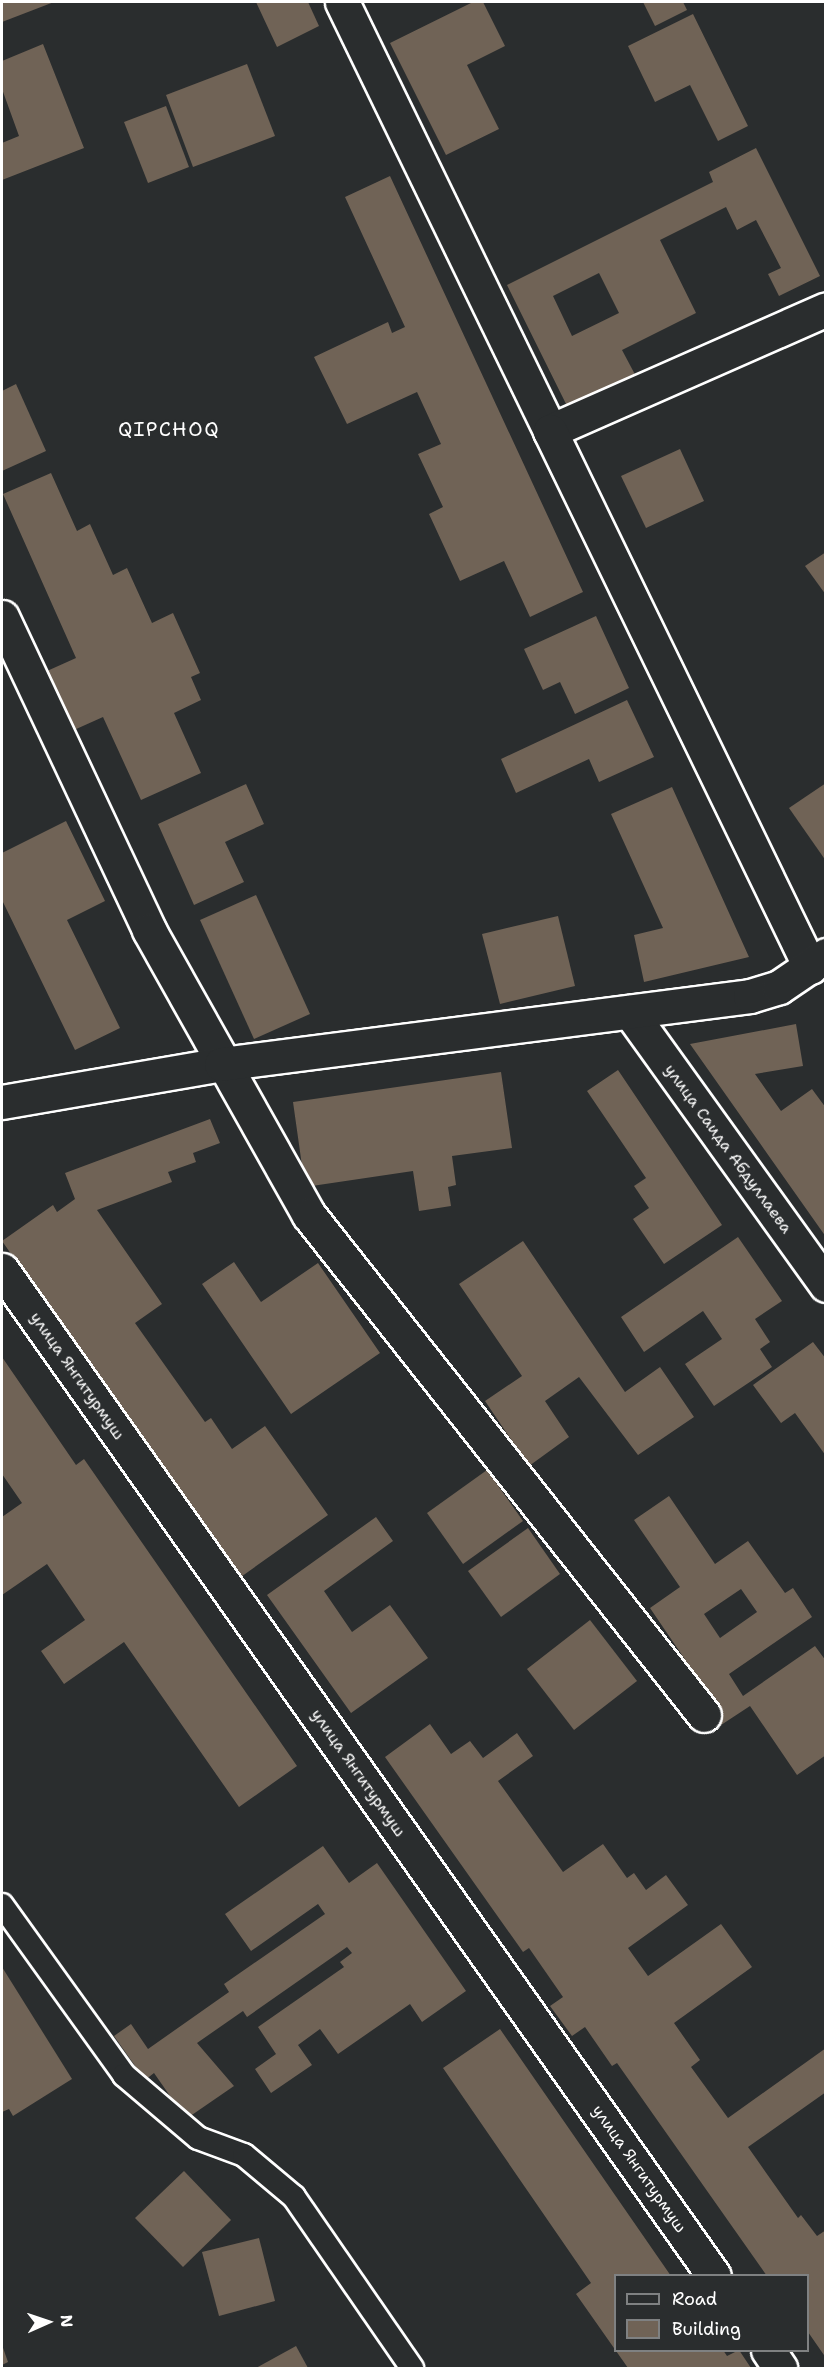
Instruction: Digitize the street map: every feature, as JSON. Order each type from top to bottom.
[{"type":"street","points":[[2,1101],[221,1064],[750,996],[779,987],[818,961],[550,431],[342,2]]},
{"type":"street","points":[[550,431],[825,309]]},
{"type":"street","points":[[2,617],[149,930],[221,1064],[309,1215],[704,1715]]},
{"type":"street","name":"улица Саида Абдуллаева","points":[[630,1012],[825,1286]]},
{"type":"street","name":"улица Янгитурмуш","points":[[2,1270],[713,2274]]},
{"type":"street","points":[[769,2352],[780,2368]]},
{"type":"lane","points":[[2,1905],[124,2075],[198,2138],[244,2155],[294,2197],[412,2368]]},
{"type":"building","points":[[2,2],[54,2],[2,22]]},
{"type":"building","points":[[256,2],[308,2],[319,26],[277,47]]},
{"type":"building","points":[[473,2],[483,2],[505,46],[467,65],[499,129],[446,155],[390,43]]},
{"type":"building","points":[[643,2],[683,2],[687,10],[655,26]]},
{"type":"building","points":[[693,14],[748,126],[718,141],[690,85],[655,102],[628,46]]},
{"type":"building","points":[[43,44],[84,148],[2,180],[2,143],[19,136],[2,89],[2,61]]},
{"type":"building","points":[[247,64],[275,136],[193,167],[166,95]]},
{"type":"building","points":[[166,106],[189,167],[148,183],[124,122]]},
{"type":"building","points":[[756,148],[820,276],[779,296],[768,274],[781,268],[756,220],[737,230],[726,207],[660,240],[696,313],[622,350],[639,382],[572,416],[507,285],[713,182],[709,172]],"holes":[[[599,273],[619,313],[572,336],[553,296]]]},
{"type":"building","points":[[390,176],[583,592],[530,617],[504,561],[460,581],[429,514],[443,507],[418,454],[441,444],[417,392],[347,424],[314,357],[388,322],[392,333],[405,327],[345,197]]},
{"type":"building","points":[[16,384],[46,451],[2,471],[2,391]]},
{"type":"building","points":[[680,449],[704,501],[646,528],[621,476]]},
{"type":"building","points":[[51,473],[77,531],[90,524],[113,575],[127,568],[152,623],[173,613],[200,673],[191,677],[201,700],[174,713],[201,773],[141,800],[103,717],[74,730],[47,671],[76,658],[3,494]]},
{"type":"building","points":[[826,552],[826,595],[805,566]]},
{"type":"building","points":[[596,616],[629,688],[575,714],[560,682],[543,690],[524,649]]},
{"type":"building","points":[[627,700],[654,757],[599,782],[589,759],[516,793],[501,759]]},
{"type":"building","points":[[826,783],[826,861],[789,808]]},
{"type":"building","points":[[246,784],[264,824],[225,842],[244,882],[194,905],[158,824]]},
{"type":"building","points":[[672,787],[749,957],[644,982],[634,935],[663,928],[611,814]]},
{"type":"building","points":[[66,821],[105,901],[67,920],[120,1028],[75,1050],[2,900],[2,853]]},
{"type":"building","points":[[256,895],[310,1014],[254,1039],[200,920]]},
{"type":"building","points":[[558,916],[575,986],[500,1004],[482,934]]},
{"type":"building","points":[[796,1024],[803,1066],[755,1074],[781,1111],[812,1089],[826,1108],[826,1237],[690,1044]]},
{"type":"building","points":[[618,1070],[722,1225],[664,1264],[633,1219],[649,1208],[634,1186],[646,1178],[587,1091]]},
{"type":"building","points":[[501,1072],[512,1148],[452,1156],[456,1185],[448,1187],[451,1206],[419,1211],[413,1171],[305,1187],[293,1102]]},
{"type":"building","points":[[210,1119],[220,1143],[193,1153],[196,1162],[168,1172],[172,1182],[97,1210],[162,1304],[135,1323],[205,1422],[211,1418],[232,1449],[265,1426],[328,1515],[238,1579],[2,1241],[53,1205],[57,1212],[75,1199],[65,1173]]},
{"type":"building","points":[[738,1237],[782,1301],[755,1319],[770,1342],[760,1349],[772,1367],[714,1406],[685,1364],[722,1339],[703,1311],[644,1352],[621,1317]]},
{"type":"building","points":[[523,1241],[625,1392],[660,1367],[694,1417],[638,1455],[579,1377],[545,1401],[569,1437],[529,1466],[485,1401],[522,1376],[459,1284]]},
{"type":"building","points":[[234,1262],[261,1302],[318,1263],[380,1353],[291,1414],[202,1284]]},
{"type":"building","points":[[813,1342],[826,1359],[826,1456],[795,1413],[781,1423],[753,1385]]},
{"type":"building","points":[[2,1357],[76,1465],[84,1459],[297,1766],[239,1807],[124,1642],[64,1684],[41,1651],[85,1620],[47,1564],[2,1595],[2,1517],[22,1503],[2,1474]]},
{"type":"building","points":[[487,1470],[523,1521],[463,1564],[427,1513]]},
{"type":"building","points":[[669,1496],[715,1564],[748,1541],[785,1593],[793,1588],[812,1617],[729,1674],[743,1696],[815,1646],[826,1661],[826,1755],[797,1775],[750,1706],[718,1727],[677,1667],[686,1661],[650,1608],[680,1587],[634,1520]],"holes":[[[741,1589],[757,1612],[720,1638],[704,1614]]]},
{"type":"building","points":[[376,1517],[393,1541],[324,1591],[352,1632],[390,1605],[428,1658],[351,1713],[267,1595]]},
{"type":"building","points":[[528,1528],[560,1574],[501,1617],[468,1571]]},
{"type":"building","points":[[590,1620],[637,1681],[574,1730],[527,1669]]},
{"type":"building","points":[[430,1724],[451,1754],[470,1741],[483,1758],[517,1733],[533,1756],[498,1781],[563,1872],[603,1844],[627,1878],[634,1873],[646,1890],[666,1875],[688,1905],[628,1948],[648,1976],[721,1924],[752,1967],[674,2023],[700,2060],[691,2067],[728,2118],[826,2048],[826,2092],[748,2147],[798,2218],[801,2215],[817,2236],[826,2230],[826,2358],[809,2333],[809,2274],[766,2274],[617,2063],[612,2066],[585,2027],[572,2036],[550,2006],[563,1997],[529,1948],[523,1952],[385,1757]]},
{"type":"building","points":[[323,1846],[349,1883],[377,1863],[466,1991],[422,2022],[410,2004],[338,2054],[320,2029],[298,2045],[312,2065],[271,2093],[255,2069],[276,2054],[258,2027],[344,1967],[340,1962],[352,1953],[347,1947],[247,2017],[243,2011],[197,2043],[234,2086],[186,2119],[154,2073],[145,2080],[114,2036],[131,2024],[148,2049],[229,1992],[224,1984],[325,1914],[318,1904],[251,1951],[225,1914]]},
{"type":"building","points":[[2,1967],[72,2079],[13,2116],[9,2109],[2,2112]]},
{"type":"building","points":[[500,2029],[670,2274],[614,2274],[614,2348],[576,2294],[591,2283],[443,2068]]},
{"type":"building","points":[[184,2171],[231,2220],[183,2267],[135,2218]]},
{"type":"building","points":[[259,2238],[275,2301],[219,2316],[202,2252]]},
{"type":"building","points":[[2,2345],[8,2362],[2,2365]]},
{"type":"building","points":[[296,2346],[308,2368],[256,2368]]},
{"type":"building","points":[[617,2352],[724,2352],[727,2356],[740,2352],[751,2368],[628,2368]]},
{"type":"district","name":"QIPCHOQ","points":[[169,429]]}]
